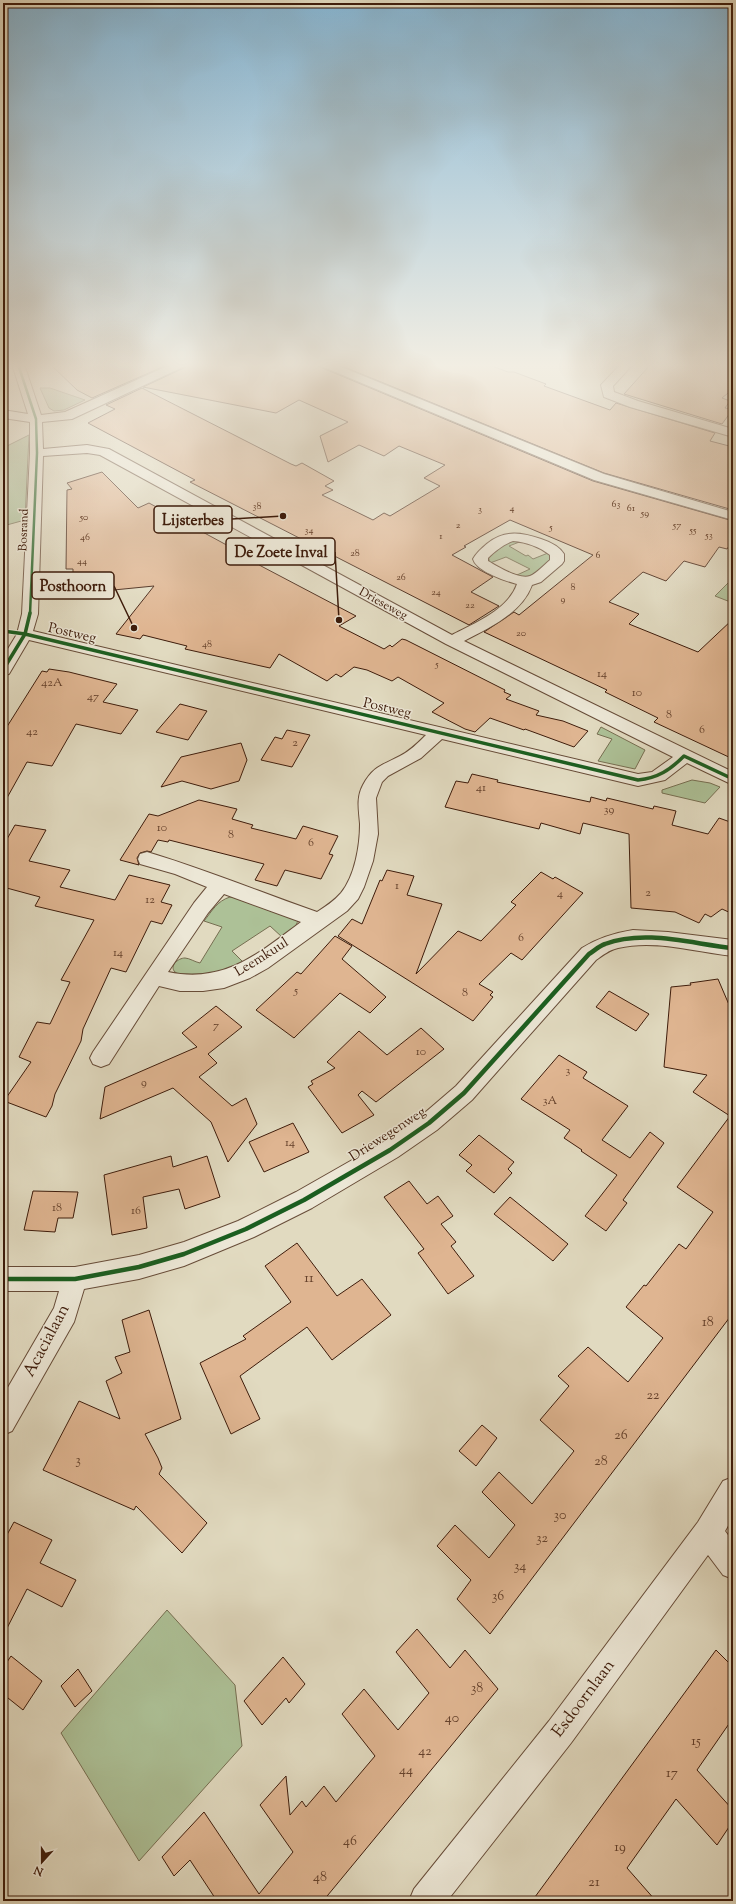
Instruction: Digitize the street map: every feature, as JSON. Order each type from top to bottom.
[{"type":"street","name":"Bosrand","points":[[3,670],[25,634],[30,614],[37,453]]},
{"type":"street","name":"Drieseweg","points":[[106,453],[452,641],[684,756]]},
{"type":"street","points":[[540,453],[599,477],[733,516]]},
{"type":"street","points":[[515,536],[523,537],[553,550],[557,554],[557,561],[552,566],[536,579],[525,582],[510,578],[481,563],[480,559],[482,555],[501,540],[515,536]]},
{"type":"street","points":[[452,641],[500,614],[522,592],[525,582]]},
{"type":"street","name":"Postweg","points":[[25,634],[638,780],[654,779],[664,775],[684,756]]},
{"type":"street","name":"Leemkuul","points":[[154,977],[196,985],[228,979],[264,960],[318,920],[333,912],[351,894],[358,879],[369,826],[365,804],[369,790],[376,777],[410,758],[427,746],[438,732]]},
{"type":"street","points":[[684,756],[733,779]]},
{"type":"street","points":[[147,860],[181,869],[220,885],[318,920]]},
{"type":"street","points":[[101,1058],[201,908],[220,885]]},
{"type":"street","name":"Driewegenweg","points":[[3,1279],[75,1279],[139,1267],[184,1254],[246,1229],[304,1200],[390,1150],[429,1123],[464,1093],[589,954],[605,944],[625,938],[647,938],[733,948]]},
{"type":"street","name":"Acacialaan","points":[[3,1422],[65,1313],[75,1279]]},
{"type":"street","name":"Esdoornlaan","points":[[426,1901],[560,1732],[708,1532],[733,1491]]},
{"type":"street","points":[[708,1532],[733,1565]]},
{"type":"green space","points":[[3,453],[28,453],[25,520],[3,526]]},
{"type":"green space","points":[[517,540],[522,541],[509,546],[533,559],[548,553],[550,555],[550,560],[535,573],[526,577],[517,575],[530,569],[506,557],[490,563],[488,556],[506,543]]},
{"type":"green space","points":[[733,578],[733,603],[715,596]]},
{"type":"green space","points":[[601,727],[645,750],[635,769],[598,761],[612,739],[597,734]]},
{"type":"green space","points":[[692,780],[710,783],[720,787],[705,803],[662,793],[662,790]]},
{"type":"green space","points":[[230,897],[237,897],[298,919],[296,925],[282,937],[270,926],[232,951],[243,962],[219,975],[195,976],[178,974],[175,972],[173,967],[175,963],[182,958],[187,958],[200,963],[222,927],[204,921],[218,904]]},
{"type":"green space","points":[[167,1610],[235,1685],[242,1746],[139,1861],[61,1733]]},
{"type":"building","points":[[144,453],[269,453],[296,466],[302,463],[334,481],[325,486],[333,490],[322,495],[373,520],[384,513],[390,516],[440,486],[424,478],[445,465],[416,453],[526,453],[593,481],[733,521],[733,540],[727,549],[719,547],[705,567],[684,561],[666,581],[643,572],[609,602],[639,614],[629,624],[698,652],[733,619],[733,759],[654,722],[658,718],[605,692],[607,690],[484,632],[514,612],[519,615],[593,555],[510,520],[464,546],[466,547],[452,555],[493,577],[471,592],[499,606],[469,625],[190,482],[195,480]]},
{"type":"building","points":[[325,453],[345,453],[328,462]]},
{"type":"building","points":[[377,453],[389,453],[384,456]]},
{"type":"building","points":[[555,453],[733,453],[733,510],[604,473]]},
{"type":"building","points":[[102,472],[138,508],[149,503],[234,549],[261,566],[356,616],[339,626],[384,649],[390,645],[392,647],[402,639],[406,640],[505,690],[504,692],[511,695],[506,699],[539,711],[536,715],[563,721],[588,731],[574,747],[490,718],[475,732],[465,729],[432,712],[444,703],[398,677],[392,681],[367,670],[354,667],[341,677],[336,674],[327,681],[279,654],[270,668],[185,649],[187,646],[143,635],[140,639],[116,634],[154,586],[73,594],[73,569],[66,569],[67,490],[72,489],[67,483]]},
{"type":"building","points":[[49,669],[69,672],[117,684],[103,702],[138,710],[121,734],[76,724],[52,766],[27,762],[3,805],[3,733],[42,671],[47,672]]},
{"type":"building","points":[[180,704],[207,711],[188,740],[156,732]]},
{"type":"building","points":[[287,730],[310,735],[292,767],[261,760],[275,737],[282,739]]},
{"type":"building","points":[[241,743],[247,760],[239,781],[211,789],[182,781],[161,787],[181,757]]},
{"type":"building","points":[[472,774],[498,780],[497,782],[590,802],[591,797],[606,801],[607,798],[653,809],[654,806],[676,811],[672,825],[708,834],[719,818],[733,823],[733,914],[722,909],[711,917],[705,914],[699,923],[675,912],[631,908],[629,834],[583,823],[580,834],[541,823],[539,829],[445,807],[456,781],[468,783]]},
{"type":"building","points":[[199,800],[237,809],[232,819],[253,825],[251,828],[296,839],[303,826],[338,836],[329,854],[333,855],[321,879],[285,870],[277,886],[255,880],[264,864],[169,840],[168,842],[158,840],[151,852],[147,851],[140,853],[137,858],[139,865],[120,860],[149,814],[158,816]]},
{"type":"building","points":[[15,825],[46,830],[29,861],[70,870],[60,887],[115,900],[129,875],[170,885],[161,902],[172,905],[162,924],[151,921],[126,972],[111,968],[83,1029],[81,1041],[55,1094],[52,1106],[46,1117],[4,1101],[31,1062],[19,1057],[37,1022],[50,1024],[70,982],[61,980],[94,920],[35,906],[40,897],[3,887],[3,846]]},
{"type":"building","points":[[387,870],[414,876],[407,895],[442,904],[416,974],[458,931],[481,941],[516,905],[511,902],[541,872],[553,879],[555,877],[583,893],[522,960],[511,953],[479,984],[493,992],[490,995],[493,997],[473,1021],[338,936],[352,919],[362,924],[380,880],[382,881]]},
{"type":"building","points":[[335,936],[352,946],[342,959],[386,997],[370,1013],[340,993],[294,1038],[256,1010],[297,972],[301,974]]},
{"type":"building","points":[[718,979],[733,1014],[733,1313],[490,1634],[457,1599],[471,1580],[437,1546],[455,1525],[489,1558],[515,1525],[482,1492],[499,1472],[532,1504],[574,1451],[540,1420],[569,1386],[558,1376],[588,1347],[628,1382],[663,1338],[626,1307],[644,1285],[646,1286],[679,1244],[686,1249],[713,1212],[677,1187],[730,1116],[693,1092],[707,1075],[664,1067],[671,987],[691,985],[690,983]]},
{"type":"building","points":[[609,991],[649,1014],[636,1031],[596,1007]]},
{"type":"building","points":[[216,1006],[242,1027],[208,1054],[217,1063],[199,1077],[232,1106],[246,1098],[257,1124],[228,1162],[211,1122],[173,1088],[100,1119],[105,1087],[197,1047],[182,1033]]},
{"type":"building","points":[[421,1028],[444,1049],[376,1102],[362,1091],[358,1095],[374,1115],[342,1133],[308,1087],[313,1084],[311,1081],[335,1068],[327,1062],[359,1031],[387,1055]]},
{"type":"building","points":[[559,1055],[587,1072],[583,1078],[628,1106],[602,1140],[630,1158],[650,1132],[664,1143],[623,1200],[627,1203],[606,1231],[585,1216],[617,1175],[564,1138],[570,1130],[521,1099]]},
{"type":"building","points":[[293,1123],[309,1152],[264,1172],[249,1142]]},
{"type":"building","points":[[479,1135],[514,1162],[508,1169],[512,1173],[494,1193],[466,1171],[472,1165],[459,1155]]},
{"type":"building","points":[[171,1156],[173,1167],[207,1156],[220,1197],[185,1209],[179,1189],[143,1197],[147,1228],[112,1235],[104,1175]]},
{"type":"building","points":[[409,1181],[427,1204],[438,1196],[453,1216],[441,1224],[456,1242],[451,1246],[474,1276],[448,1294],[418,1253],[424,1249],[384,1197]]},
{"type":"building","points":[[33,1191],[78,1192],[73,1218],[58,1218],[55,1232],[24,1230]]},
{"type":"building","points":[[510,1197],[568,1244],[553,1261],[494,1214]]},
{"type":"building","points":[[297,1243],[337,1296],[362,1279],[391,1315],[332,1360],[307,1327],[240,1376],[260,1419],[231,1434],[200,1363],[246,1339],[243,1336],[291,1302],[265,1266]]},
{"type":"building","points":[[149,1310],[181,1419],[145,1434],[162,1468],[159,1474],[207,1523],[182,1553],[136,1506],[134,1510],[43,1470],[79,1401],[120,1419],[106,1381],[122,1373],[115,1357],[130,1352],[122,1320]]},
{"type":"building","points":[[482,1425],[497,1438],[476,1466],[459,1451]]},
{"type":"building","points":[[14,1522],[52,1540],[40,1563],[76,1580],[62,1607],[27,1589],[3,1636],[3,1542]]},
{"type":"building","points":[[417,1629],[450,1668],[465,1650],[498,1689],[323,1901],[217,1901],[190,1860],[174,1876],[162,1857],[204,1812],[259,1894],[293,1852],[260,1805],[286,1776],[290,1815],[302,1801],[306,1807],[324,1786],[336,1802],[375,1756],[342,1714],[364,1689],[398,1730],[429,1693],[396,1652]]},
{"type":"building","points":[[716,1650],[733,1667],[733,1718],[697,1770],[733,1810],[733,1821],[717,1845],[676,1799],[627,1868],[656,1901],[532,1901]]},
{"type":"building","points":[[11,1656],[42,1681],[23,1710],[3,1694],[3,1668]]},
{"type":"building","points":[[283,1657],[305,1684],[289,1703],[286,1698],[262,1725],[244,1701]]},
{"type":"building","points":[[78,1669],[92,1691],[75,1707],[61,1686]]},
{"type":"cycle path","points":[[3,670],[25,634],[30,614],[37,453]]},
{"type":"cycle path","points":[[3,631],[25,634],[638,780],[653,778],[664,774],[684,756],[733,779]]},
{"type":"cycle path","points":[[3,1279],[75,1279],[139,1267],[184,1254],[246,1229],[304,1200],[390,1150],[429,1123],[464,1093],[589,954],[603,945],[618,940],[650,938],[733,948]]},
{"type":"place","name":"Lijsterbes","points":[[283,516]]},
{"type":"place","name":"De Zoete Inval","points":[[339,620]]},
{"type":"place","name":"Posthoorn","points":[[134,628]]}]
